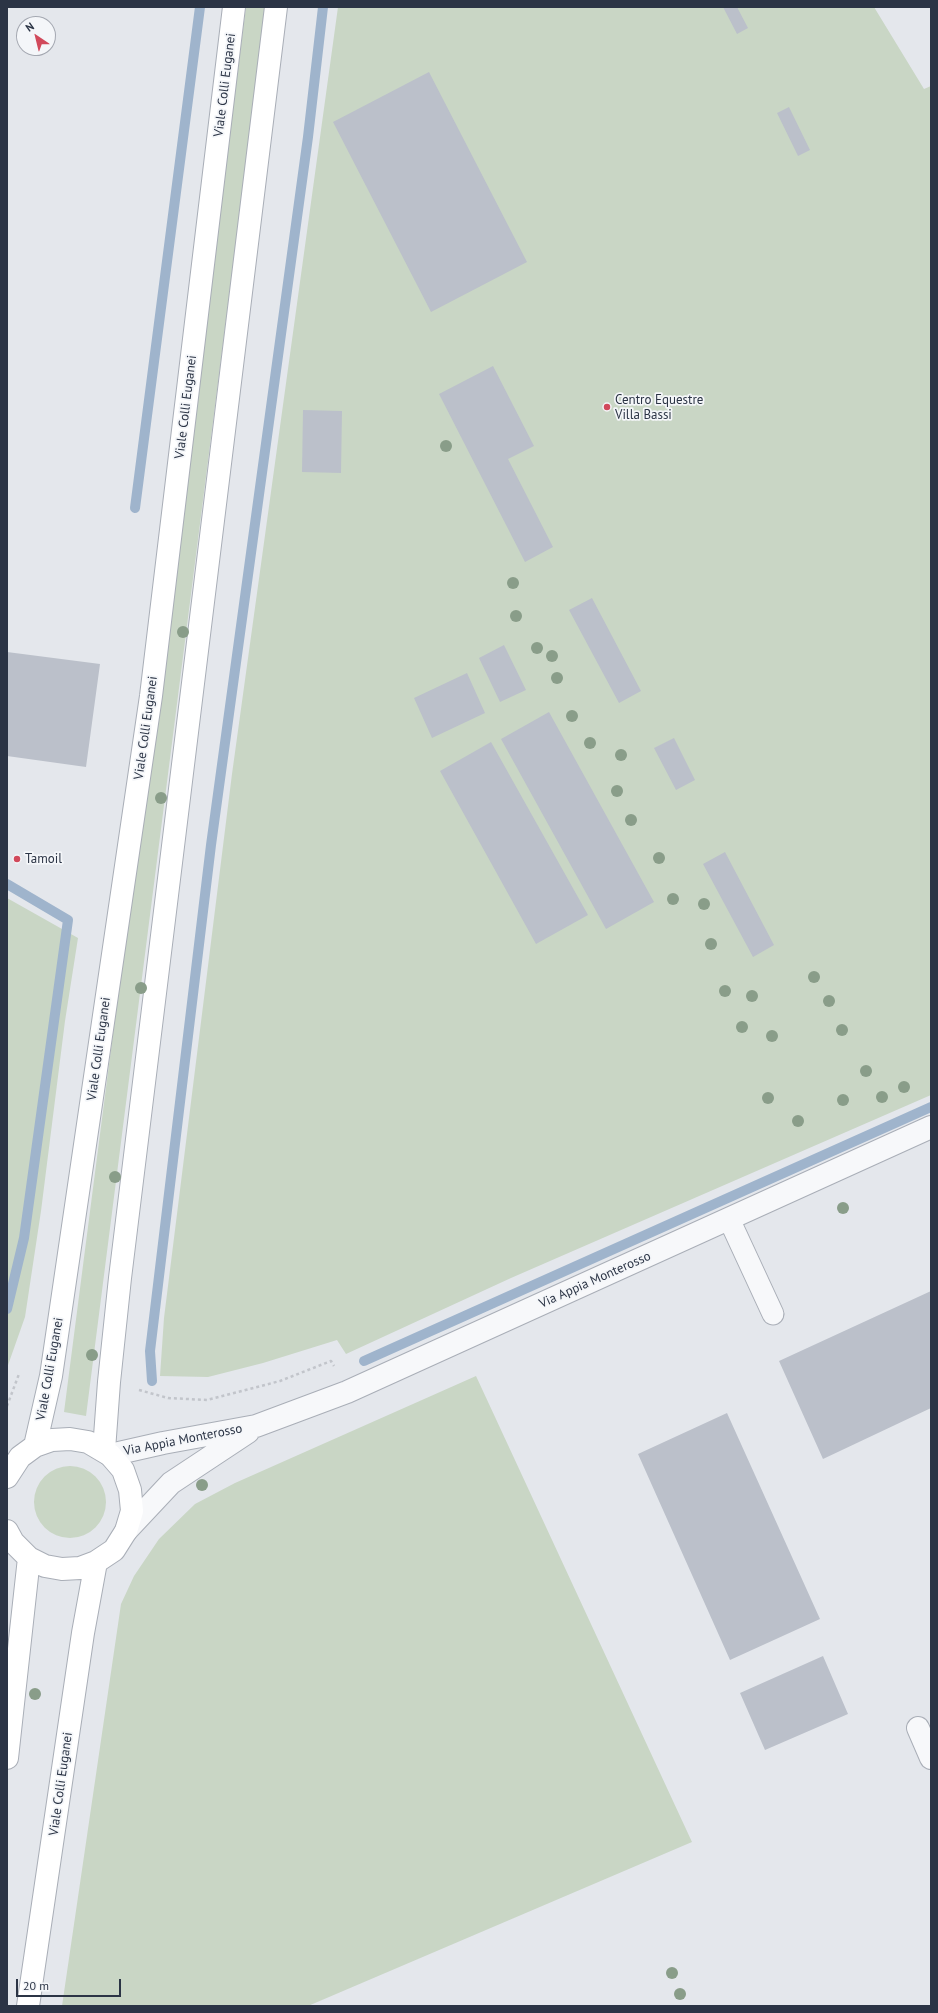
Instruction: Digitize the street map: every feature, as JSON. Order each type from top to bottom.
[{"type":"main road","name":"Viale Colli Euganei","points":[[34,1446],[50,1376],[151,696],[234,7]]},
{"type":"main road","points":[[107,1452],[109,1382],[121,1270],[276,7]]},
{"type":"main road","name":"Viale Colli Euganei","points":[[7,1477],[20,1457],[34,1446],[52,1440],[70,1439],[88,1442],[107,1452],[123,1470],[130,1490],[132,1511],[126,1531],[114,1550],[96,1562],[80,1568],[62,1569],[45,1566],[20,1556],[7,1531]]},
{"type":"main road","points":[[7,1758],[20,1556]]},
{"type":"main road","name":"Viale Colli Euganei","points":[[28,2006],[83,1633],[96,1562]]},
{"type":"street","name":"Via Appia Monterosso","points":[[107,1452],[256,1426],[347,1392],[931,1127]]},
{"type":"street","name":"Via Appia Monterosso","points":[[126,1531],[171,1483],[256,1426]]},
{"type":"street","points":[[918,1728],[931,1758]]},
{"type":"lane","points":[[729,1219],[773,1314]]},
{"type":"path","points":[[109,1382],[168,1398],[207,1400],[280,1381],[331,1361]]},
{"type":"path","points":[[7,1406],[20,1371],[50,1376]]},
{"type":"green space","points":[[246,7],[266,7],[86,1416],[64,1412]]},
{"type":"green space","name":"Centro Equestre Villa Bassi","points":[[338,7],[874,7],[924,89],[931,86],[931,1095],[511,1278],[346,1354],[337,1340],[263,1363],[208,1377],[160,1376],[164,1318],[232,774]]},
{"type":"green space","points":[[7,898],[78,938],[65,1021],[41,1211],[25,1317],[7,1368]]},
{"type":"green space","points":[[476,1376],[692,1842],[308,2006],[62,2006],[121,1604],[134,1576],[159,1539],[195,1504],[235,1483]]},
{"type":"green space","points":[[70,1466],[90,1472],[100,1482],[106,1502],[100,1522],[90,1532],[70,1538],[50,1532],[40,1522],[34,1502],[40,1482],[50,1472]]},
{"type":"building","points":[[723,7],[737,7],[748,28],[737,34]]},
{"type":"building","points":[[429,72],[527,262],[431,312],[333,122]]},
{"type":"building","points":[[789,107],[810,150],[798,156],[777,113]]},
{"type":"building","points":[[493,366],[534,446],[508,459],[553,547],[525,562],[439,394]]},
{"type":"building","points":[[303,410],[342,411],[341,473],[302,472]]},
{"type":"building","points":[[592,598],[641,691],[619,703],[569,610]]},
{"type":"building","points":[[504,645],[526,690],[500,702],[479,658]]},
{"type":"building","points":[[7,652],[100,664],[86,767],[7,756]]},
{"type":"building","points":[[467,673],[485,713],[432,738],[414,698]]},
{"type":"building","points":[[549,712],[654,902],[606,929],[501,739]]},
{"type":"building","points":[[674,738],[695,780],[676,790],[654,748]]},
{"type":"building","points":[[491,742],[588,915],[536,944],[440,771]]},
{"type":"building","points":[[725,852],[774,945],[753,957],[703,864]]},
{"type":"building","points":[[931,1291],[931,1408],[823,1459],[779,1361]]},
{"type":"building","points":[[727,1413],[820,1619],[730,1660],[638,1454]]},
{"type":"building","points":[[823,1656],[848,1714],[765,1750],[740,1693]]},
{"type":"waterway","points":[[135,508],[200,7]]},
{"type":"waterway","points":[[152,1381],[150,1351],[211,845],[308,137],[323,7]]},
{"type":"waterway","points":[[7,884],[68,920],[24,1238],[7,1309]]},
{"type":"waterway","points":[[364,1361],[931,1107]]},
{"type":"place","name":"Centro Equestre Villa Bassi","points":[[607,407]]},
{"type":"place","name":"Tamoil","points":[[17,859]]}]
